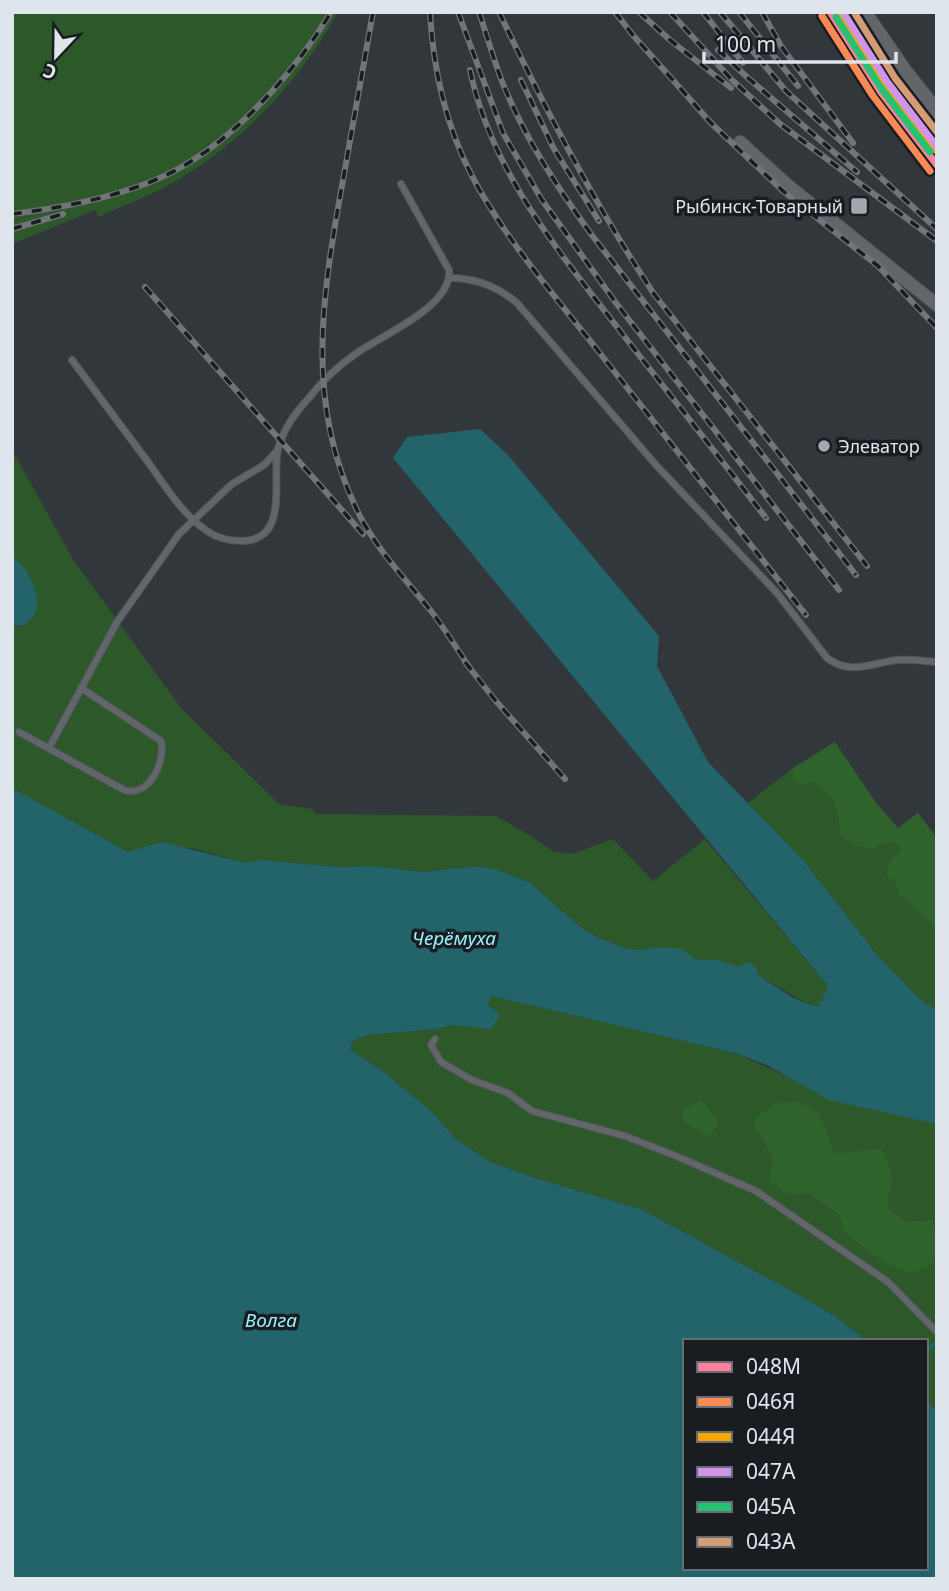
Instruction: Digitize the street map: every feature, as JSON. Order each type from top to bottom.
[{"type":"street","points":[[864,12],[904,70],[937,111]]},
{"type":"street","points":[[740,142],[786,184],[937,305]]},
{"type":"lane","points":[[49,748],[129,603],[179,534],[232,484],[264,465],[277,451],[293,417],[322,382],[353,355],[429,307],[443,292],[450,278],[444,261],[401,184]]},
{"type":"lane","points":[[450,278],[487,284],[499,289],[517,303],[656,465],[778,593],[811,640],[833,663],[859,668],[900,660],[937,662]]},
{"type":"lane","points":[[72,360],[175,499],[209,533],[227,540],[252,540],[261,536],[273,519],[276,506],[277,451]]},
{"type":"lane","points":[[19,732],[130,792],[145,786],[155,772],[162,754],[161,741],[81,688]]},
{"type":"lane","points":[[435,1039],[431,1045],[441,1062],[472,1080],[508,1093],[532,1111],[625,1136],[756,1191],[888,1282],[937,1332]]},
{"type":"green space","points":[[12,12],[338,12],[305,64],[264,111],[242,133],[193,170],[159,190],[99,217],[95,210],[12,244]]},
{"type":"green space","points":[[12,450],[74,561],[181,708],[279,804],[312,809],[316,814],[496,816],[553,851],[572,854],[613,839],[653,881],[705,839],[828,986],[819,1006],[804,1002],[758,975],[755,966],[738,968],[719,960],[694,959],[660,947],[628,949],[597,937],[583,929],[529,882],[497,870],[478,866],[422,872],[371,866],[337,867],[261,860],[245,863],[193,848],[128,852],[12,788],[12,625],[20,627],[17,560],[12,556]]},
{"type":"green space","points":[[835,742],[874,800],[898,828],[918,813],[937,838],[937,925],[934,926],[900,894],[895,881],[886,876],[890,861],[902,850],[895,842],[880,844],[873,850],[856,846],[840,836],[837,811],[831,798],[812,782],[802,786],[792,781],[793,768]]},
{"type":"green space","points":[[793,768],[792,781],[802,786],[812,782],[831,798],[837,811],[840,836],[856,846],[895,841],[902,850],[895,881],[901,894],[937,925],[937,1010],[924,1003],[878,956],[804,861],[748,803]]},
{"type":"green space","points":[[491,996],[735,1053],[791,1078],[937,1124],[937,1228],[932,1219],[907,1222],[887,1207],[893,1177],[855,1151],[834,1155],[819,1113],[752,1122],[789,1195],[810,1194],[840,1216],[931,1265],[937,1258],[937,1411],[928,1402],[928,1339],[864,1339],[835,1316],[799,1295],[641,1209],[490,1162],[456,1139],[432,1112],[387,1074],[350,1049],[356,1037],[367,1035],[437,1029],[460,1024],[491,1029],[491,1008],[488,1002]]},
{"type":"green space","points":[[702,1100],[719,1123],[709,1137],[683,1121],[683,1110]]},
{"type":"green space","points":[[799,1102],[819,1113],[835,1154],[881,1148],[893,1177],[887,1207],[907,1222],[932,1219],[938,1248],[932,1264],[911,1273],[883,1262],[844,1232],[840,1216],[810,1194],[789,1195],[769,1181],[773,1159],[752,1122],[775,1103]]},
{"type":"water","name":"Волга","points":[[480,429],[508,455],[659,636],[657,666],[708,762],[804,861],[878,956],[924,1003],[937,1010],[937,1124],[829,1100],[767,1065],[735,1053],[491,996],[488,1003],[497,1011],[499,1017],[491,1029],[453,1025],[437,1029],[367,1035],[352,1041],[350,1049],[387,1074],[432,1112],[456,1139],[490,1162],[641,1209],[799,1295],[835,1316],[864,1339],[683,1339],[683,1570],[928,1570],[928,1402],[937,1411],[937,1579],[12,1579],[12,788],[128,852],[162,842],[245,863],[261,860],[337,867],[371,866],[422,872],[478,866],[529,882],[583,929],[628,949],[682,949],[694,959],[719,960],[738,967],[748,962],[755,966],[758,975],[787,994],[811,1005],[819,1006],[828,986],[393,458],[407,437]]},
{"type":"water","points":[[12,556],[24,568],[36,593],[36,610],[32,618],[21,626],[12,625]]},
{"type":"waterway","points":[[928,1349],[937,1342]]},
{"type":"railway","points":[[12,214],[104,197],[150,182],[190,162],[230,132],[269,95],[303,54],[331,12]]},
{"type":"railway","points":[[373,12],[329,266],[322,351],[324,393],[331,435],[343,476],[361,518],[470,668]]},
{"type":"railway","points":[[430,12],[434,54],[448,117],[463,157],[485,199],[531,267],[806,615]]},
{"type":"railway","points":[[458,12],[503,133],[542,200],[616,303],[839,590]]},
{"type":"railway","points":[[479,12],[512,104],[566,198],[591,234],[856,575]]},
{"type":"railway","points":[[499,12],[572,156],[611,226],[654,294],[867,566]]},
{"type":"railway","points":[[615,12],[711,123],[784,192],[878,266],[937,328]]},
{"type":"railway","points":[[639,12],[731,88]]},
{"type":"railway","points":[[670,12],[731,79],[780,124],[937,241]]},
{"type":"railway","points":[[703,12],[743,63]]},
{"type":"railway","points":[[720,12],[786,91],[937,229]]},
{"type":"railway","points":[[739,12],[798,86]]},
{"type":"railway","points":[[762,12],[781,46],[853,143]]},
{"type":"railway","points":[[718,50],[857,172]]},
{"type":"railway","points":[[470,70],[480,108],[494,144],[553,243],[766,518]]},
{"type":"railway","points":[[521,80],[554,149],[599,221]]},
{"type":"railway","points":[[12,229],[63,214]]},
{"type":"railway","points":[[145,287],[363,534]]},
{"type":"railway","points":[[465,662],[565,779]]},
{"type":"transit line","name":"048М","points":[[830,12],[880,91],[937,165]]},
{"type":"transit line","name":"044Я","points":[[840,12],[887,86],[937,151]]},
{"type":"transit line","name":"047А","points":[[843,12],[888,83],[937,147]]},
{"type":"transit line","name":"043А","points":[[854,12],[895,78],[937,132]]},
{"type":"transit line","name":"046Я","points":[[822,16],[873,96],[930,171]]},
{"type":"transit line","name":"045А","points":[[836,17],[881,88],[930,152]]},
{"type":"place","name":"Рыбинск-Товарный","points":[[859,206]]},
{"type":"place","name":"Элеватор","points":[[824,446]]},
{"type":"water label","name":"Черёмуха","points":[[454,938]]}]
